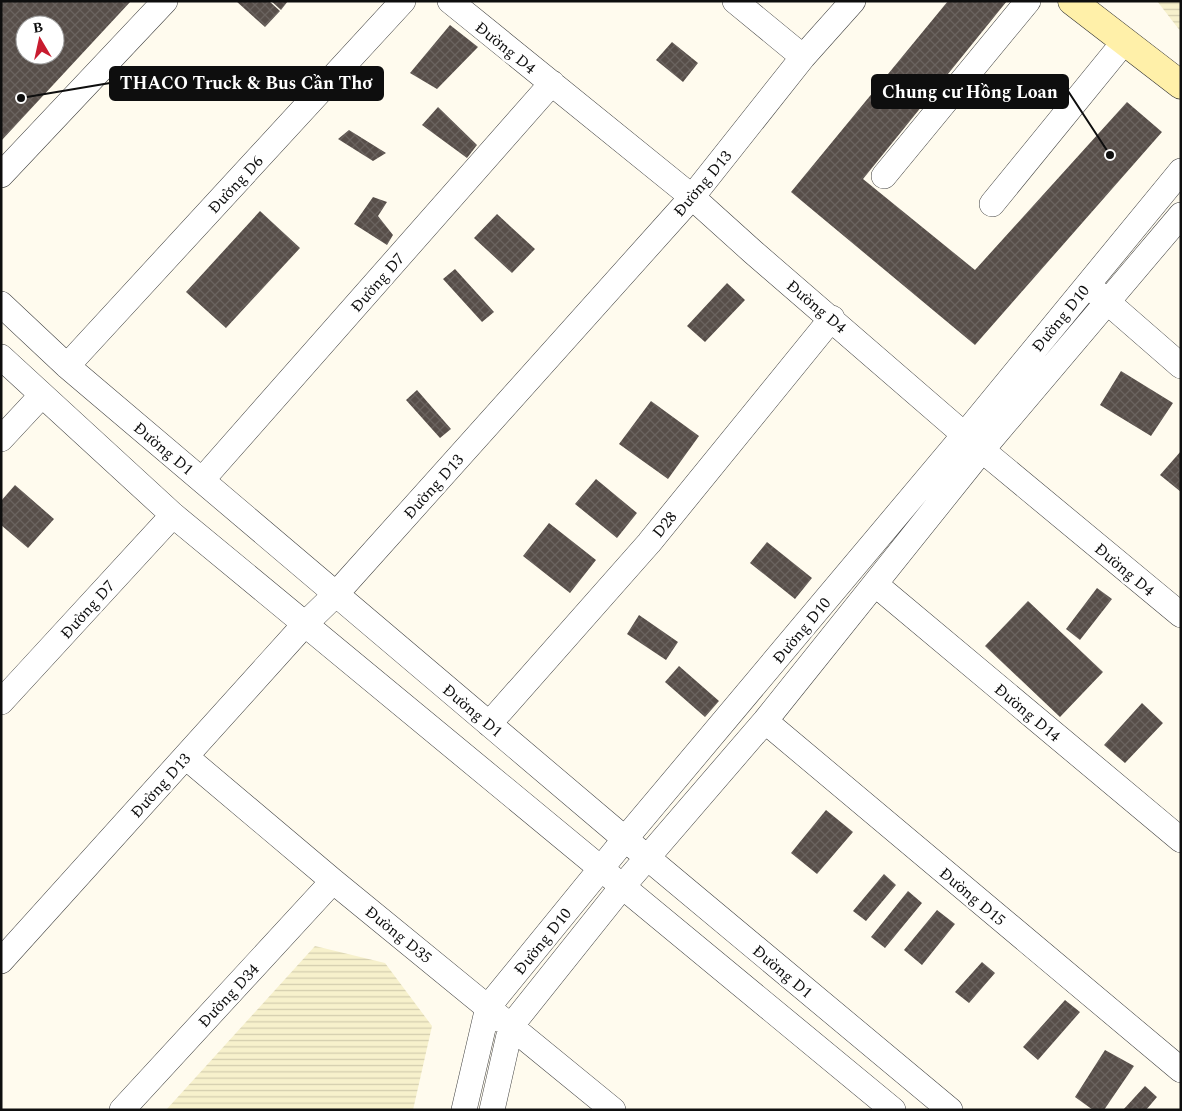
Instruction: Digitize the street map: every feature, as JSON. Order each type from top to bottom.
[{"type":"street","points":[[1,176],[165,1]]},
{"type":"street","name":"Đường D6","points":[[67,366],[403,1]]},
{"type":"street","name":"Đường D4","points":[[450,1],[692,197],[753,252],[974,442],[1181,615]]},
{"type":"street","points":[[734,1],[803,57]]},
{"type":"street","name":"Đường D13","points":[[1,961],[305,624],[336,594],[692,197],[803,57],[854,1]]},
{"type":"street","points":[[884,176],[1028,1]]},
{"type":"street","points":[[1072,1],[1181,85]]},
{"type":"street","points":[[992,204],[1124,42]]},
{"type":"street","name":"Đường D7","points":[[202,480],[552,83]]},
{"type":"street","name":"Đường D10","points":[[492,1110],[511,1026],[622,887],[764,721],[875,584],[1087,285],[1181,171]]},
{"type":"street","name":"Đường D10","points":[[464,1110],[488,1008],[625,839],[974,442],[1108,302],[1181,215]]},
{"type":"street","points":[[1087,285],[1181,366]]},
{"type":"street","name":"Đường D1","points":[[1,304],[67,366],[625,839],[950,1110]]},
{"type":"street","name":"D28","points":[[489,724],[649,543],[832,318]]},
{"type":"street","points":[[1,357],[172,515],[892,1110]]},
{"type":"street","points":[[1,439],[41,396]]},
{"type":"street","name":"Đường D7","points":[[1,702],[172,515]]},
{"type":"street","name":"Đường D14","points":[[875,584],[1181,840]]},
{"type":"street","name":"Đường D15","points":[[764,721],[1181,1070]]},
{"type":"street","name":"Đường D35","points":[[186,757],[333,881],[613,1110]]},
{"type":"street","name":"Đường D34","points":[[122,1110],[333,881]]},
{"type":"shaded area","points":[[1157,1],[1181,1],[1181,32]]},
{"type":"shaded area","points":[[315,946],[385,963],[432,1026],[413,1110],[166,1110]]},
{"type":"building","points":[[1,1],[131,1],[1,141]]},
{"type":"building","points":[[236,1],[269,1],[280,11],[265,27]]},
{"type":"building","points":[[271,1],[288,1],[281,10]]},
{"type":"building","points":[[948,1],[1007,1],[863,179],[975,270],[1127,102],[1162,132],[975,345],[791,192]]},
{"type":"building","points":[[450,25],[478,47],[437,89],[410,73]]},
{"type":"building","points":[[672,42],[698,63],[683,82],[656,60]]},
{"type":"building","points":[[438,107],[477,145],[467,158],[422,125]]},
{"type":"building","points":[[349,130],[386,153],[373,161],[338,139]]},
{"type":"building","points":[[373,197],[387,202],[378,216],[393,235],[387,245],[354,224]]},
{"type":"building","points":[[260,211],[300,248],[226,328],[186,292]]},
{"type":"building","points":[[497,214],[535,249],[512,273],[474,238]]},
{"type":"building","points":[[455,269],[494,312],[482,322],[443,279]]},
{"type":"building","points":[[727,283],[745,300],[705,342],[687,326]]},
{"type":"building","points":[[1121,371],[1173,403],[1151,436],[1100,405]]},
{"type":"building","points":[[417,390],[451,429],[440,438],[406,400]]},
{"type":"building","points":[[651,401],[699,436],[668,479],[619,444]]},
{"type":"building","points":[[1181,451],[1181,492],[1160,475]]},
{"type":"building","points":[[596,479],[637,513],[617,538],[575,504]]},
{"type":"building","points":[[15,485],[54,519],[28,548],[1,525],[1,501]]},
{"type":"building","points":[[549,523],[596,560],[570,593],[523,556]]},
{"type":"building","points":[[767,542],[812,578],[795,599],[750,563]]},
{"type":"building","points":[[1097,588],[1112,599],[1080,640],[1066,629]]},
{"type":"building","points":[[1028,601],[1103,672],[1060,717],[985,646]]},
{"type":"building","points":[[639,615],[678,642],[666,660],[627,634]]},
{"type":"building","points":[[679,666],[719,701],[705,717],[665,682]]},
{"type":"building","points":[[1142,703],[1163,723],[1125,763],[1104,745]]},
{"type":"building","points":[[826,810],[853,832],[817,874],[791,853]]},
{"type":"building","points":[[884,874],[896,885],[866,921],[853,911]]},
{"type":"building","points":[[908,891],[922,903],[885,948],[871,937]]},
{"type":"building","points":[[937,910],[955,924],[922,965],[904,950]]},
{"type":"building","points":[[982,962],[995,973],[969,1003],[955,992]]},
{"type":"building","points":[[1065,1000],[1080,1012],[1038,1060],[1023,1047]]},
{"type":"building","points":[[1105,1050],[1134,1066],[1104,1110],[1093,1110],[1075,1097]]},
{"type":"building","points":[[1145,1086],[1157,1097],[1146,1110],[1123,1110]]},
{"type":"place","name":"THACO Truck & Bus Cần Thơ","points":[[21,98]]},
{"type":"place","name":"Chung cư Hồng Loan","points":[[1110,155]]}]
